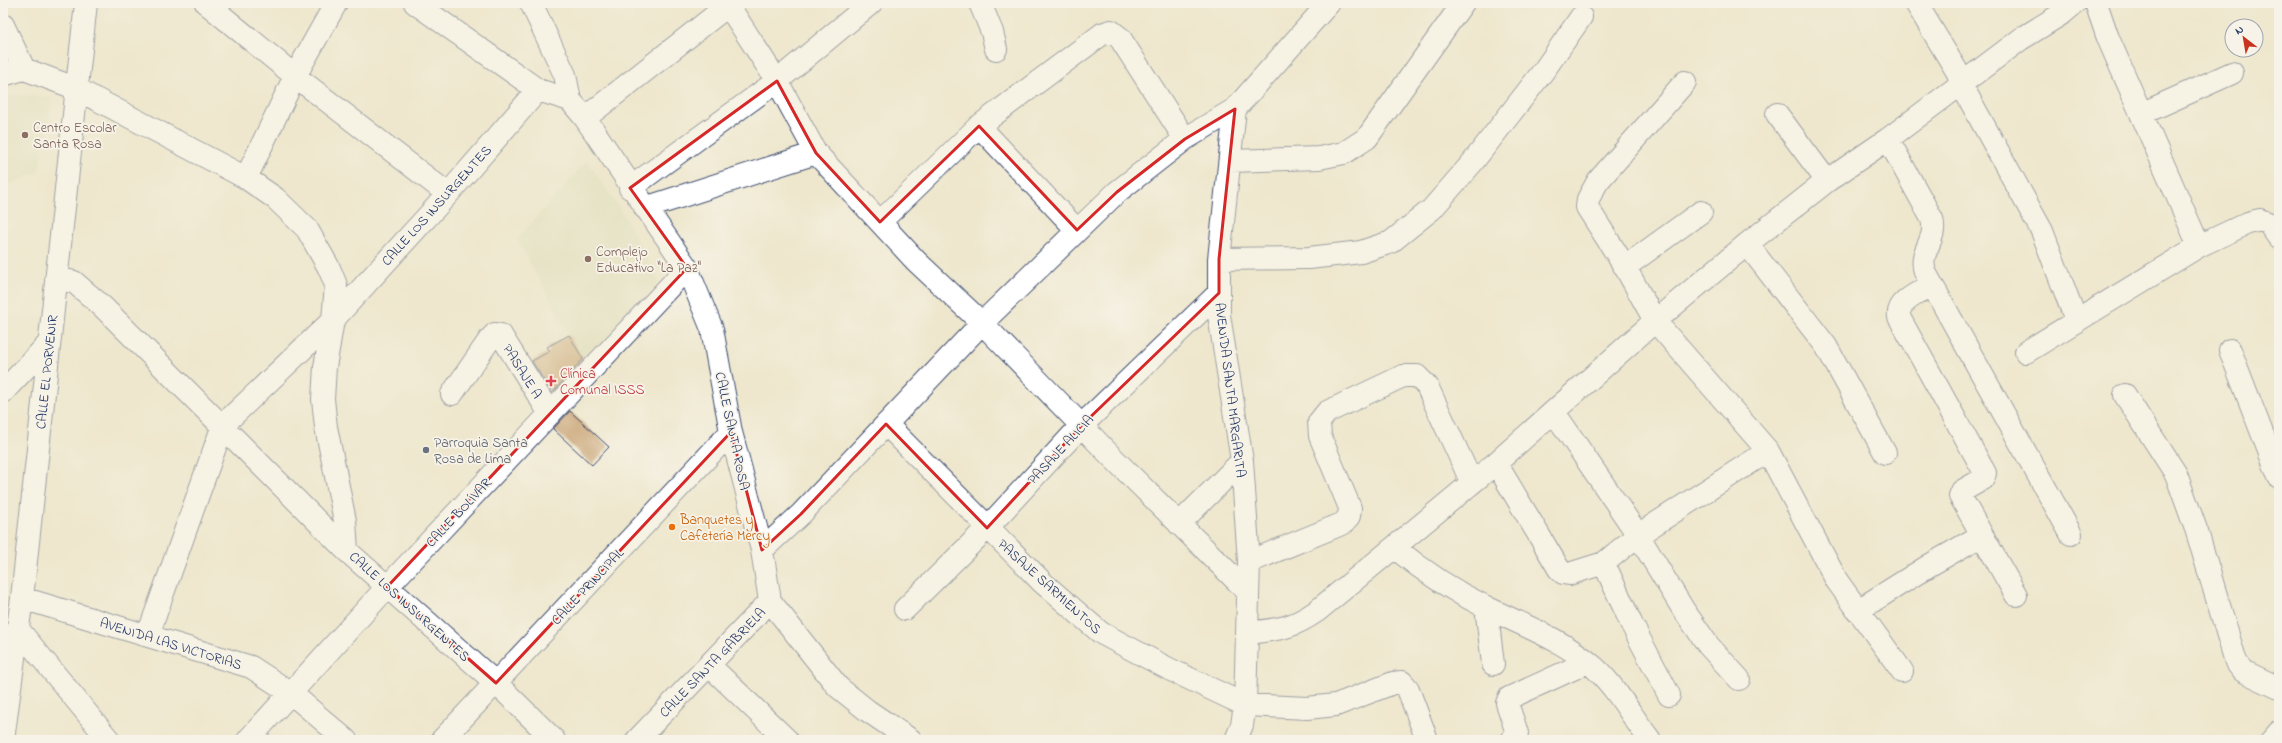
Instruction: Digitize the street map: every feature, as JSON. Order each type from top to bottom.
[{"type":"street","name":"CALLE EL PORVENIR","points":[[3,740],[22,598],[75,88],[86,3]]},
{"type":"street","points":[[206,3],[295,76],[448,194]]},
{"type":"street","points":[[246,178],[295,76],[336,3]]},
{"type":"street","points":[[415,3],[538,90],[570,100],[565,75],[531,3]]},
{"type":"street","points":[[630,188],[777,81],[871,3]]},
{"type":"street","points":[[980,3],[992,32],[996,49]]},
{"type":"street","points":[[762,550],[801,514],[982,323],[1077,230],[1117,192],[1185,139],[1235,109],[1329,3]]},
{"type":"street","points":[[1230,161],[1319,158],[1344,153],[1367,138],[1463,3]]},
{"type":"street","points":[[1916,3],[1958,73],[1961,84],[2042,231],[2076,320]]},
{"type":"street","points":[[1248,633],[1277,630],[1298,624],[1318,611],[1496,463],[1655,321],[1747,244],[1827,181],[1888,139],[2020,40],[2063,13],[2075,3]]},
{"type":"street","points":[[2096,3],[2108,38],[2199,246]]},
{"type":"street","points":[[585,118],[729,4],[777,81],[816,153],[916,261],[982,323],[1179,524],[1248,591]]},
{"type":"street","points":[[1219,259],[1309,258],[1361,252],[1390,242],[1432,209],[1462,175],[1545,69],[1581,17]]},
{"type":"street","points":[[3,25],[24,69],[3,75]]},
{"type":"street","points":[[880,222],[979,126],[1102,34],[1111,31],[1120,38],[1185,139]]},
{"type":"street","name":"CALLE LOS INSURGENTES","points":[[24,69],[75,88],[246,178],[275,198],[307,229],[329,268],[336,286],[333,320],[325,367],[323,399],[326,427],[345,521],[347,551],[496,683],[554,740]]},
{"type":"street","points":[[2141,114],[2232,73]]},
{"type":"street","points":[[1685,82],[1623,150],[1598,181],[1588,199],[1587,207],[1625,267],[1655,321],[1768,451],[1837,581],[1857,611],[1902,671]]},
{"type":"street","name":"CALLE LOS INSURGENTES","points":[[333,320],[448,194],[538,90]]},
{"type":"street","name":"CALLE SANTA ROSA","points":[[570,100],[585,118],[630,188],[688,268],[712,329],[731,432],[762,550],[770,602],[838,687],[868,711],[911,740]]},
{"type":"street","name":"AVENIDA SANTA MARGARITA","points":[[1235,109],[1219,259],[1219,315],[1242,461],[1249,562],[1245,705],[1242,725],[1236,740]]},
{"type":"street","points":[[1777,114],[1827,181]]},
{"type":"street","points":[[979,126],[1077,230]]},
{"type":"street","points":[[1888,139],[1932,219],[1935,229],[1930,244],[1923,255],[1922,264],[1932,286],[2071,534]]},
{"type":"street","points":[[645,208],[816,153]]},
{"type":"street","points":[[1625,267],[1700,212]]},
{"type":"street","points":[[2026,352],[2199,246],[2248,223],[2260,220],[2268,223],[2279,238]]},
{"type":"street","points":[[1747,244],[1826,346],[1885,453]]},
{"type":"street","name":"CALLE BOLÍVAR","points":[[248,740],[387,587],[688,268]]},
{"type":"street","points":[[56,278],[74,282],[102,306],[223,425],[347,551]]},
{"type":"street","points":[[1932,286],[1901,305],[1898,312],[1899,317],[1986,473],[1983,479],[1962,491],[1960,496],[2016,595]]},
{"type":"street","name":"PASAJE ALICIA","points":[[905,609],[987,528],[1082,426],[1219,293]]},
{"type":"street","points":[[148,635],[223,425],[333,320]]},
{"type":"street","name":"PASAJE A","points":[[452,394],[490,339],[495,334],[501,335],[550,414]]},
{"type":"street","points":[[3,392],[48,343]]},
{"type":"street","points":[[2230,350],[2279,477]]},
{"type":"street","points":[[1249,562],[1344,523],[1347,520],[1350,508],[1320,436],[1319,422],[1327,412],[1403,376],[1417,376],[1427,386],[1472,482]]},
{"type":"street","points":[[2125,395],[2176,474],[2197,532],[2236,662],[2243,671],[2279,688]]},
{"type":"street","points":[[1554,412],[1638,534],[1683,609],[1708,644],[1739,679]]},
{"type":"street","name":"PASAJE SARMIENTOS","points":[[886,424],[1042,583],[1101,633],[1169,669],[1245,705]]},
{"type":"street","name":"CALLE PRINCIPAL","points":[[442,740],[731,432]]},
{"type":"street","points":[[1496,463],[1563,573],[1569,574],[1604,563],[1638,534],[1768,451]]},
{"type":"street","points":[[1179,524],[1242,461]]},
{"type":"street","points":[[1857,611],[1930,565],[1982,535]]},
{"type":"street","points":[[1395,548],[1444,585],[1486,607],[1533,628],[1588,662],[1610,684],[1650,740]]},
{"type":"street","points":[[1604,563],[1631,623],[1669,695]]},
{"type":"street","name":"AVENIDA LAS VICTORIAS","points":[[22,598],[237,661],[251,667],[291,693],[346,740]]},
{"type":"street","name":"CALLE SANTA GABRIELA","points":[[638,740],[770,602]]},
{"type":"street","points":[[1486,607],[1493,664]]},
{"type":"street","points":[[18,629],[109,740]]},
{"type":"street","points":[[1512,740],[1516,733],[1507,703],[1509,698],[1588,662]]},
{"type":"street","points":[[709,665],[787,740]]},
{"type":"street","points":[[1245,705],[1308,708],[1336,705],[1393,683],[1402,682],[1408,689],[1427,740]]},
{"type":"street","points":[[2272,740],[2279,732]]},
{"type":"highlighted area","points":[[777,81],[816,153],[880,222],[979,126],[1077,230],[1117,192],[1185,139],[1235,109],[1219,259],[1219,293],[1081,426],[987,528],[886,424],[801,514],[762,550],[731,432],[496,683],[387,587],[687,268],[630,188]]},
{"type":"shaded area","name":"Centro Escolar Santa Rosa","points":[[3,94],[53,97],[39,172],[3,187]]},
{"type":"shaded area","name":"Complejo Educativo \"La Paz\"","points":[[587,160],[623,214],[659,281],[658,284],[585,364],[517,239]]},
{"type":"building","name":"Clínica Comunal ISSS","points":[[569,335],[583,359],[552,393],[532,361],[550,351],[547,347]]},
{"type":"building","points":[[570,411],[609,447],[592,465],[553,429]]},
{"type":"place","name":"Centro Escolar Santa Rosa","points":[[25,135]]},
{"type":"place","name":"Complejo Educativo \"La Paz\"","points":[[588,259]]},
{"type":"place","name":"Clínica Comunal ISSS","points":[[551,381]]},
{"type":"place","name":"Parroquia Santa Rosa de Lima","points":[[426,450]]},
{"type":"place","name":"Banquetes y Cafetería Mercy","points":[[672,527]]}]
